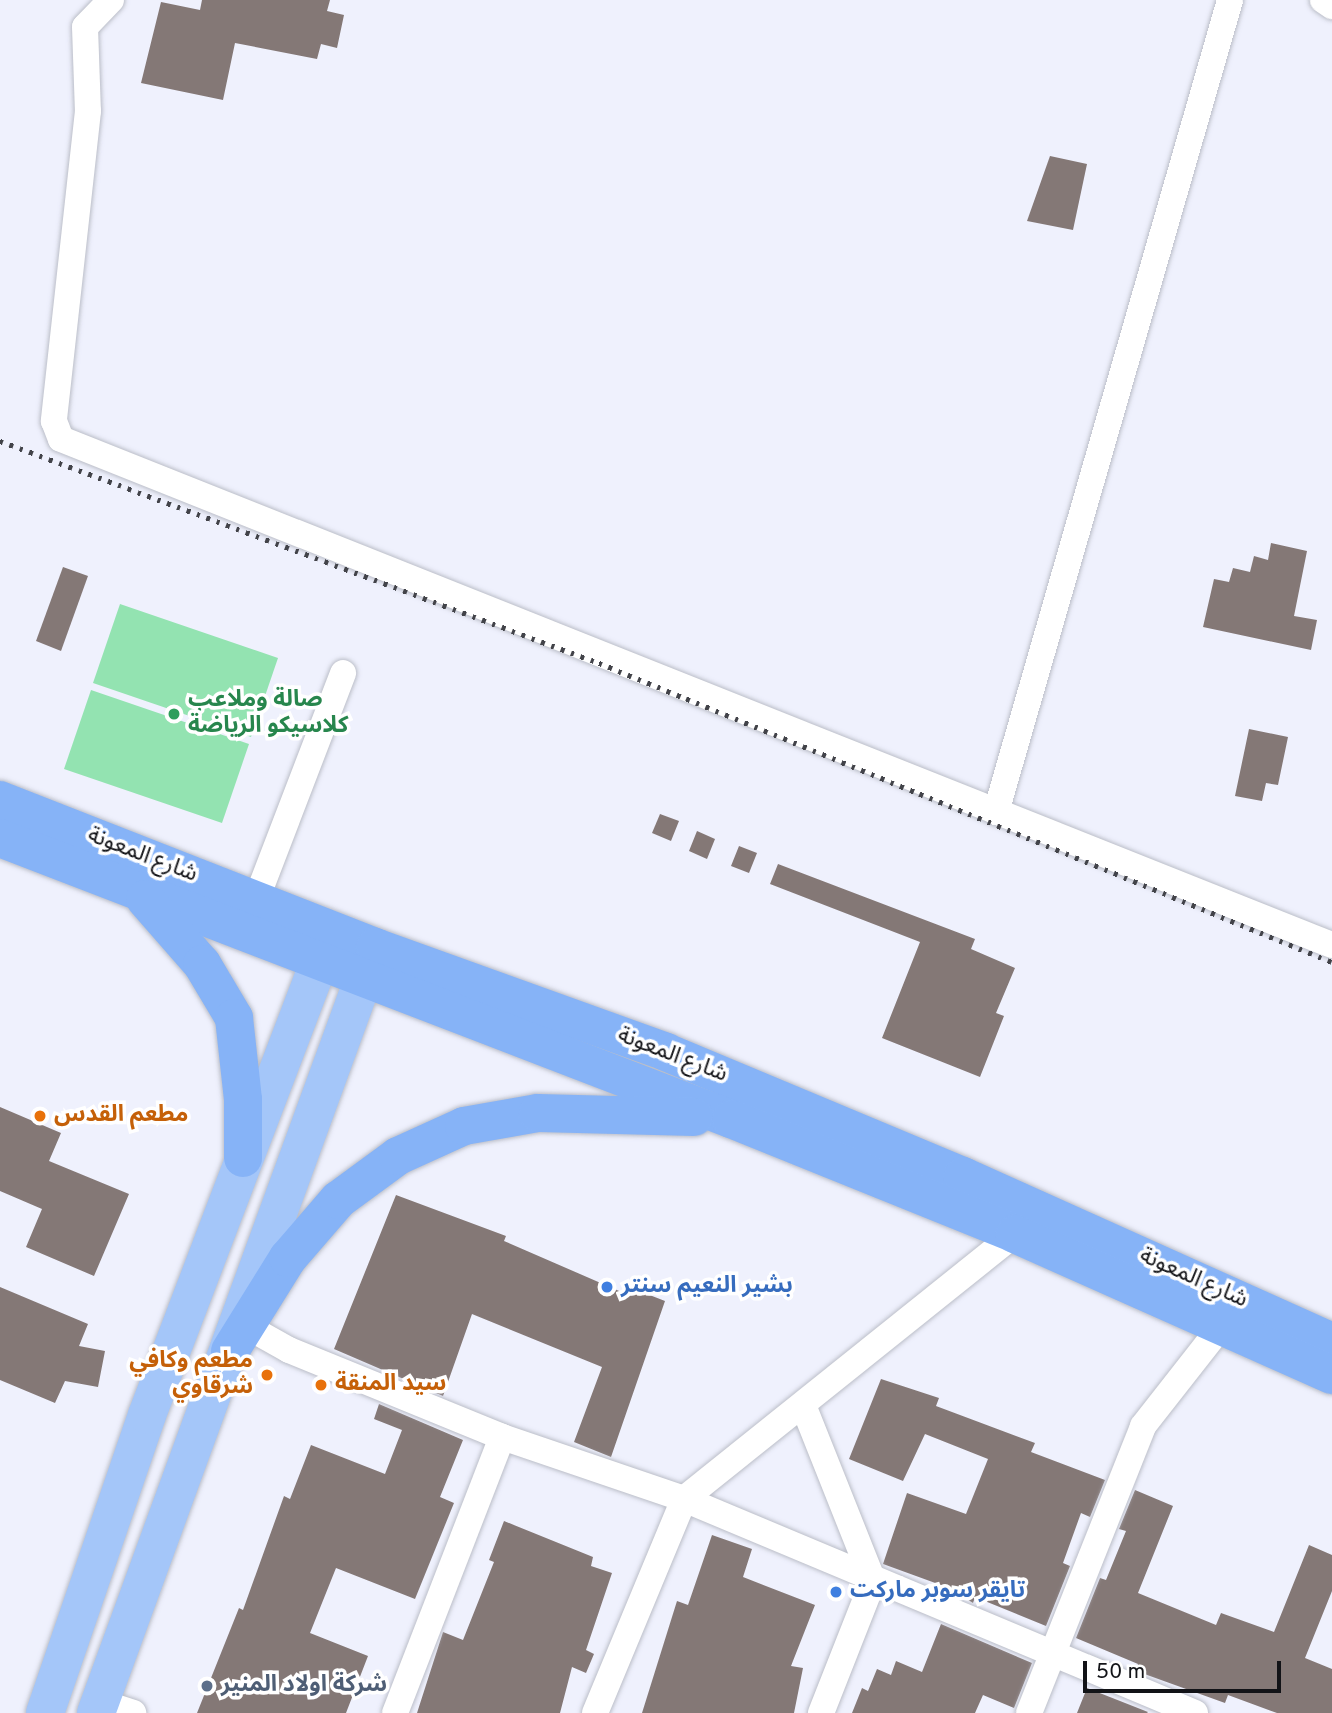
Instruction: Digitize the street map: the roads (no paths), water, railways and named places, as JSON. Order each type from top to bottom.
[{"type":"highway","name":"شارع المعونة","points":[[0,800],[256,900],[325,946]]},
{"type":"highway","name":"شارع المعونة","points":[[0,838],[136,889],[325,946],[731,1119],[1015,1234],[1223,1324],[1332,1376]]},
{"type":"highway","points":[[136,889],[202,964],[234,1018],[243,1100],[243,1158]]},
{"type":"highway","name":"شارع المعونة","points":[[369,964],[692,1063],[963,1176],[1332,1342]]},
{"type":"highway","points":[[234,1349],[288,1258],[338,1200],[398,1156],[464,1126],[538,1113],[731,1119]]},
{"type":"main road","points":[[46,1713],[171,1351],[325,946]]},
{"type":"main road","points":[[109,1709],[369,964]]},
{"type":"main road","points":[[171,1351],[234,1349]]},
{"type":"street","points":[[111,0],[85,27],[88,111],[54,421],[61,439],[1332,945]]},
{"type":"street","points":[[996,812],[1230,0]]},
{"type":"street","points":[[1324,0],[1332,6]]},
{"type":"street","points":[[256,900],[343,673]]},
{"type":"street","points":[[595,1713],[684,1499],[1015,1234]]},
{"type":"street","points":[[1029,1713],[1143,1426],[1223,1324]]},
{"type":"street","points":[[234,1349],[289,1350],[502,1437],[684,1499],[873,1581],[1053,1652],[1195,1713]]},
{"type":"street","points":[[803,1405],[873,1581],[821,1713]]},
{"type":"street","points":[[395,1713],[502,1437]]},
{"type":"railway","points":[[0,441],[599,663],[1332,962]]},
{"type":"place","name":"صالة وملاعب كلاسيكو الرياضة","points":[[174,714]]},
{"type":"place","name":"مطعم القدس","points":[[40,1116]]},
{"type":"place","name":"بشير النعيم سنتر","points":[[607,1287]]},
{"type":"place","name":"مطعم وكافي شرقاوي","points":[[267,1375]]},
{"type":"place","name":"سيد المنقة","points":[[321,1385]]},
{"type":"place","name":"تايقر سوبر ماركت","points":[[836,1592]]},
{"type":"place","name":"شركة اولاد المنير","points":[[207,1686]]}]
